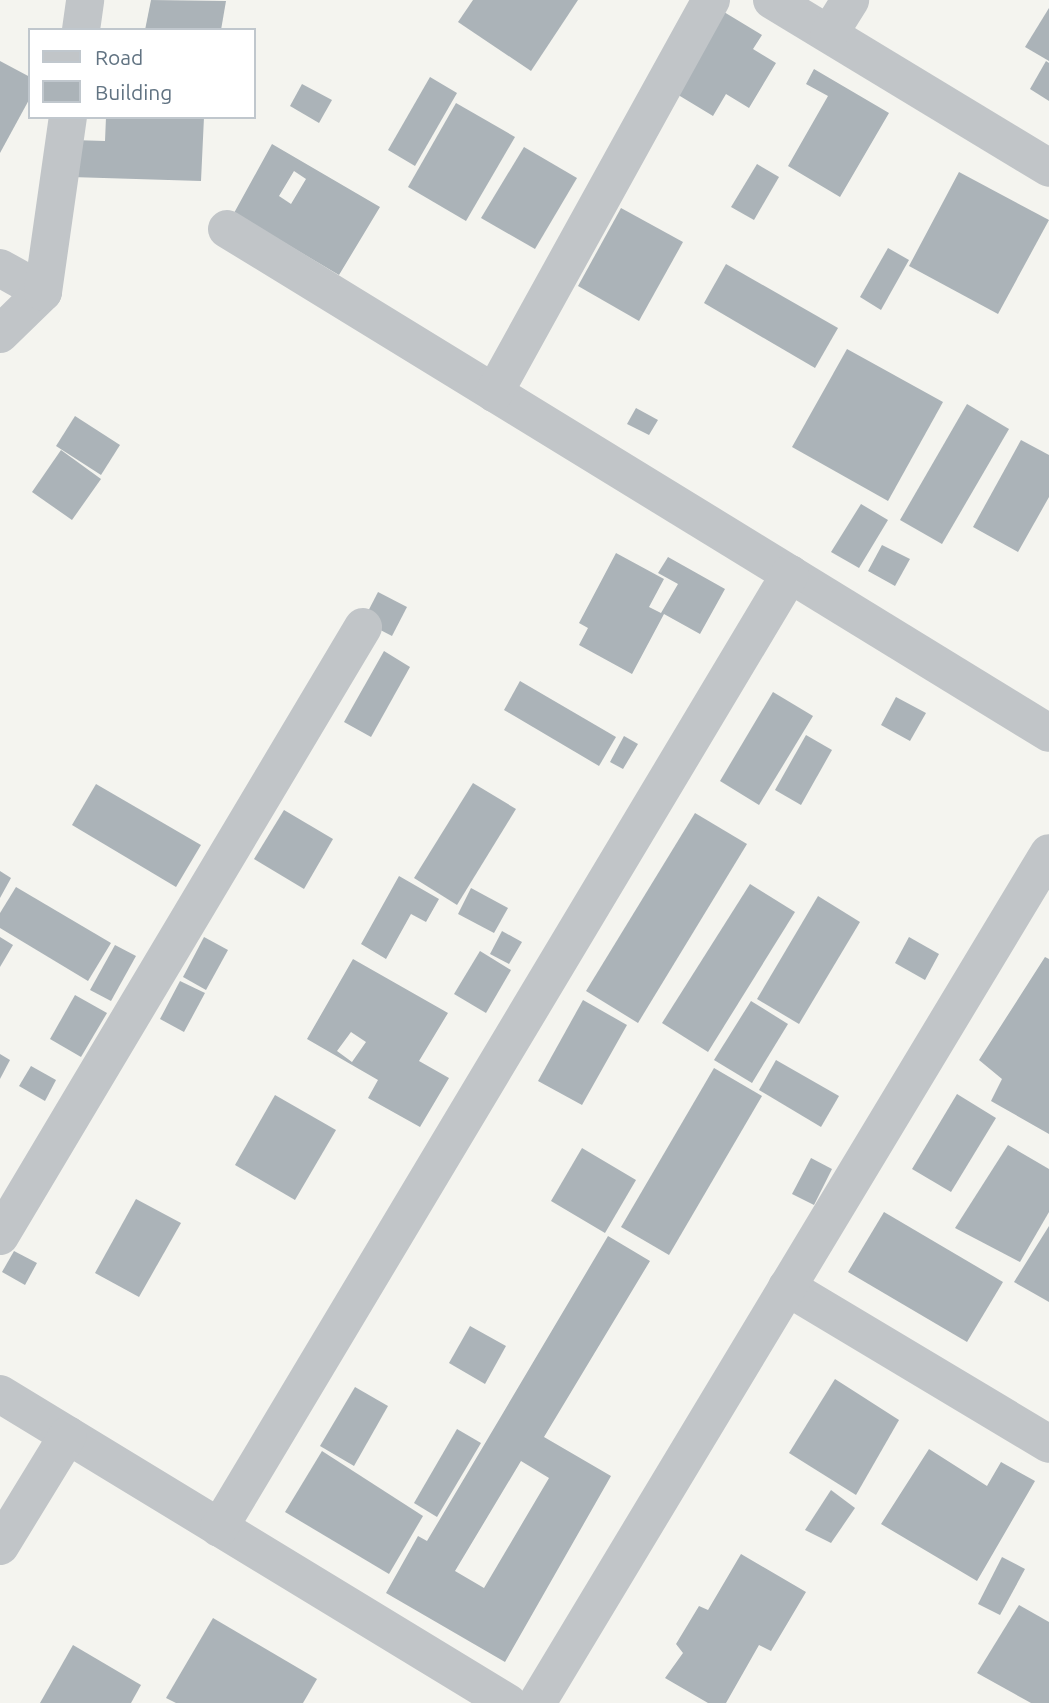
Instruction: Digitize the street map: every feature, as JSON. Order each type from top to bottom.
[{"type":"street","points":[[494,393],[711,0]]},
{"type":"street","points":[[772,0],[1049,168]]},
{"type":"street","points":[[829,34],[850,0]]},
{"type":"street","points":[[0,334],[43,292],[68,119]]},
{"type":"street","points":[[227,229],[1049,733]]},
{"type":"street","points":[[0,268],[43,292]]},
{"type":"street","points":[[219,1528],[790,575]]},
{"type":"street","points":[[0,1236],[363,627]]},
{"type":"street","points":[[537,1703],[1049,853]]},
{"type":"street","points":[[787,1287],[1049,1444]]},
{"type":"street","points":[[0,1394],[508,1703]]},
{"type":"street","points":[[0,1546],[68,1436]]},
{"type":"building","points":[[151,0],[226,1],[221,28],[145,28]]},
{"type":"building","points":[[473,0],[578,0],[531,71],[458,22]]},
{"type":"building","points":[[1049,8],[1049,61],[1025,47]]},
{"type":"building","points":[[724,12],[762,35],[753,49],[776,63],[749,108],[726,94],[713,116],[675,93]]},
{"type":"building","points":[[0,61],[28,76],[28,102],[0,153]]},
{"type":"building","points":[[1046,61],[1049,63],[1049,101],[1030,89]]},
{"type":"building","points":[[814,69],[889,113],[840,197],[788,166],[828,96],[806,84]]},
{"type":"building","points":[[430,77],[457,93],[415,166],[388,150]]},
{"type":"building","points":[[302,84],[332,100],[319,123],[290,106]]},
{"type":"building","points":[[456,103],[515,137],[466,221],[408,187]]},
{"type":"building","points":[[106,119],[204,119],[201,181],[71,177],[73,140],[105,141]]},
{"type":"building","points":[[272,144],[380,207],[339,275],[234,213]],"holes":[[[294,171],[306,179],[291,204],[279,196]]]},
{"type":"building","points":[[524,147],[577,178],[535,249],[481,218]]},
{"type":"building","points":[[757,164],[779,177],[754,220],[731,207]]},
{"type":"building","points":[[959,172],[1049,220],[998,314],[909,266]]},
{"type":"building","points":[[621,208],[683,242],[639,321],[578,286]]},
{"type":"building","points":[[888,248],[909,260],[881,310],[860,297]]},
{"type":"building","points":[[726,264],[838,328],[815,368],[704,303]]},
{"type":"building","points":[[847,349],[943,402],[888,501],[792,447]]},
{"type":"building","points":[[967,404],[1009,429],[942,544],[900,520]]},
{"type":"building","points":[[636,408],[658,420],[649,435],[627,424]]},
{"type":"building","points":[[75,416],[120,445],[101,475],[56,446]]},
{"type":"building","points":[[1021,440],[1049,455],[1049,497],[1018,552],[973,527]]},
{"type":"building","points":[[61,450],[101,479],[72,520],[32,492]]},
{"type":"building","points":[[861,504],[888,520],[859,568],[831,552]]},
{"type":"building","points":[[882,545],[910,559],[895,586],[868,571]]},
{"type":"building","points":[[616,553],[664,579],[649,607],[661,613],[678,584],[658,573],[668,557],[725,589],[700,634],[664,614],[632,674],[579,645],[588,628],[579,623]]},
{"type":"building","points":[[378,592],[407,607],[392,636],[363,621]]},
{"type":"building","points":[[384,651],[410,667],[371,737],[344,722]]},
{"type":"building","points":[[520,681],[616,737],[599,766],[504,710]]},
{"type":"building","points":[[773,692],[813,716],[759,805],[720,781]]},
{"type":"building","points":[[896,697],[926,713],[910,741],[881,725]]},
{"type":"building","points":[[806,735],[832,750],[801,805],[775,790]]},
{"type":"building","points":[[624,736],[638,744],[623,769],[610,762]]},
{"type":"building","points":[[473,783],[516,809],[457,905],[414,878]]},
{"type":"building","points":[[96,784],[201,845],[176,887],[72,825]]},
{"type":"building","points":[[284,810],[333,839],[304,889],[254,859]]},
{"type":"building","points":[[695,813],[747,844],[638,1023],[586,991]]},
{"type":"building","points":[[0,871],[11,878],[0,898]]},
{"type":"building","points":[[399,876],[439,899],[426,922],[411,914],[386,959],[361,944]]},
{"type":"building","points":[[750,884],[795,912],[708,1052],[662,1023]]},
{"type":"building","points":[[16,887],[111,943],[88,981],[0,928],[0,913]]},
{"type":"building","points":[[471,888],[508,908],[494,933],[458,914]]},
{"type":"building","points":[[818,896],[860,922],[799,1024],[757,999]]},
{"type":"building","points":[[502,931],[522,942],[509,964],[490,954]]},
{"type":"building","points":[[0,937],[13,945],[0,967]]},
{"type":"building","points":[[204,937],[228,950],[206,990],[183,977]]},
{"type":"building","points":[[909,937],[939,954],[925,980],[895,963]]},
{"type":"building","points":[[115,945],[136,956],[111,1001],[90,990]]},
{"type":"building","points":[[480,951],[511,970],[486,1013],[454,994]]},
{"type":"building","points":[[1045,957],[1049,959],[1049,1134],[991,1101],[1002,1079],[979,1060]]},
{"type":"building","points":[[353,959],[448,1013],[419,1061],[449,1078],[420,1127],[368,1098],[378,1080],[307,1039]],"holes":[[[351,1032],[366,1042],[352,1062],[337,1051]]]},
{"type":"building","points":[[180,981],[205,993],[184,1032],[160,1019]]},
{"type":"building","points":[[75,995],[107,1013],[81,1057],[50,1039]]},
{"type":"building","points":[[583,1000],[627,1025],[582,1105],[538,1081]]},
{"type":"building","points":[[751,1001],[788,1024],[752,1083],[714,1060]]},
{"type":"building","points":[[0,1054],[10,1060],[0,1079]]},
{"type":"building","points":[[776,1060],[839,1096],[821,1127],[759,1090]]},
{"type":"building","points":[[31,1066],[56,1080],[45,1101],[19,1086]]},
{"type":"building","points":[[714,1068],[762,1096],[669,1255],[621,1227]]},
{"type":"building","points":[[957,1094],[996,1118],[951,1192],[912,1169]]},
{"type":"building","points":[[275,1095],[336,1130],[295,1200],[235,1165]]},
{"type":"building","points":[[1008,1145],[1049,1169],[1049,1212],[1020,1262],[955,1228]]},
{"type":"building","points":[[582,1148],[636,1180],[605,1233],[551,1201]]},
{"type":"building","points":[[811,1158],[832,1169],[814,1205],[792,1194]]},
{"type":"building","points":[[136,1199],[181,1223],[139,1297],[95,1273]]},
{"type":"building","points":[[884,1212],[1003,1282],[967,1342],[848,1272]]},
{"type":"building","points":[[1049,1226],[1049,1302],[1014,1282]]},
{"type":"building","points":[[608,1236],[650,1261],[544,1437],[611,1476],[505,1662],[386,1593],[418,1536],[427,1541]],"holes":[[[521,1461],[549,1478],[484,1588],[455,1571]]]},
{"type":"building","points":[[14,1251],[37,1263],[25,1285],[2,1272]]},
{"type":"building","points":[[470,1326],[506,1346],[485,1384],[449,1363]]},
{"type":"building","points":[[835,1379],[899,1420],[856,1495],[789,1453]]},
{"type":"building","points":[[355,1387],[388,1406],[354,1466],[320,1446]]},
{"type":"building","points":[[457,1429],[481,1443],[437,1517],[414,1503]]},
{"type":"building","points":[[929,1449],[987,1486],[1001,1462],[1035,1481],[977,1581],[881,1524]]},
{"type":"building","points":[[322,1451],[423,1516],[389,1574],[285,1512]]},
{"type":"building","points":[[831,1490],[855,1508],[831,1543],[805,1530]]},
{"type":"building","points":[[741,1554],[806,1592],[771,1651],[759,1645],[726,1703],[708,1703],[665,1678],[683,1653],[676,1644],[699,1606],[708,1610]]},
{"type":"building","points":[[1002,1557],[1025,1569],[1000,1615],[978,1604]]},
{"type":"building","points":[[1019,1605],[1049,1622],[1049,1703],[1031,1703],[977,1673]]},
{"type":"building","points":[[213,1618],[317,1679],[303,1703],[176,1703],[166,1698]]},
{"type":"building","points":[[73,1645],[141,1685],[131,1703],[40,1703]]}]
